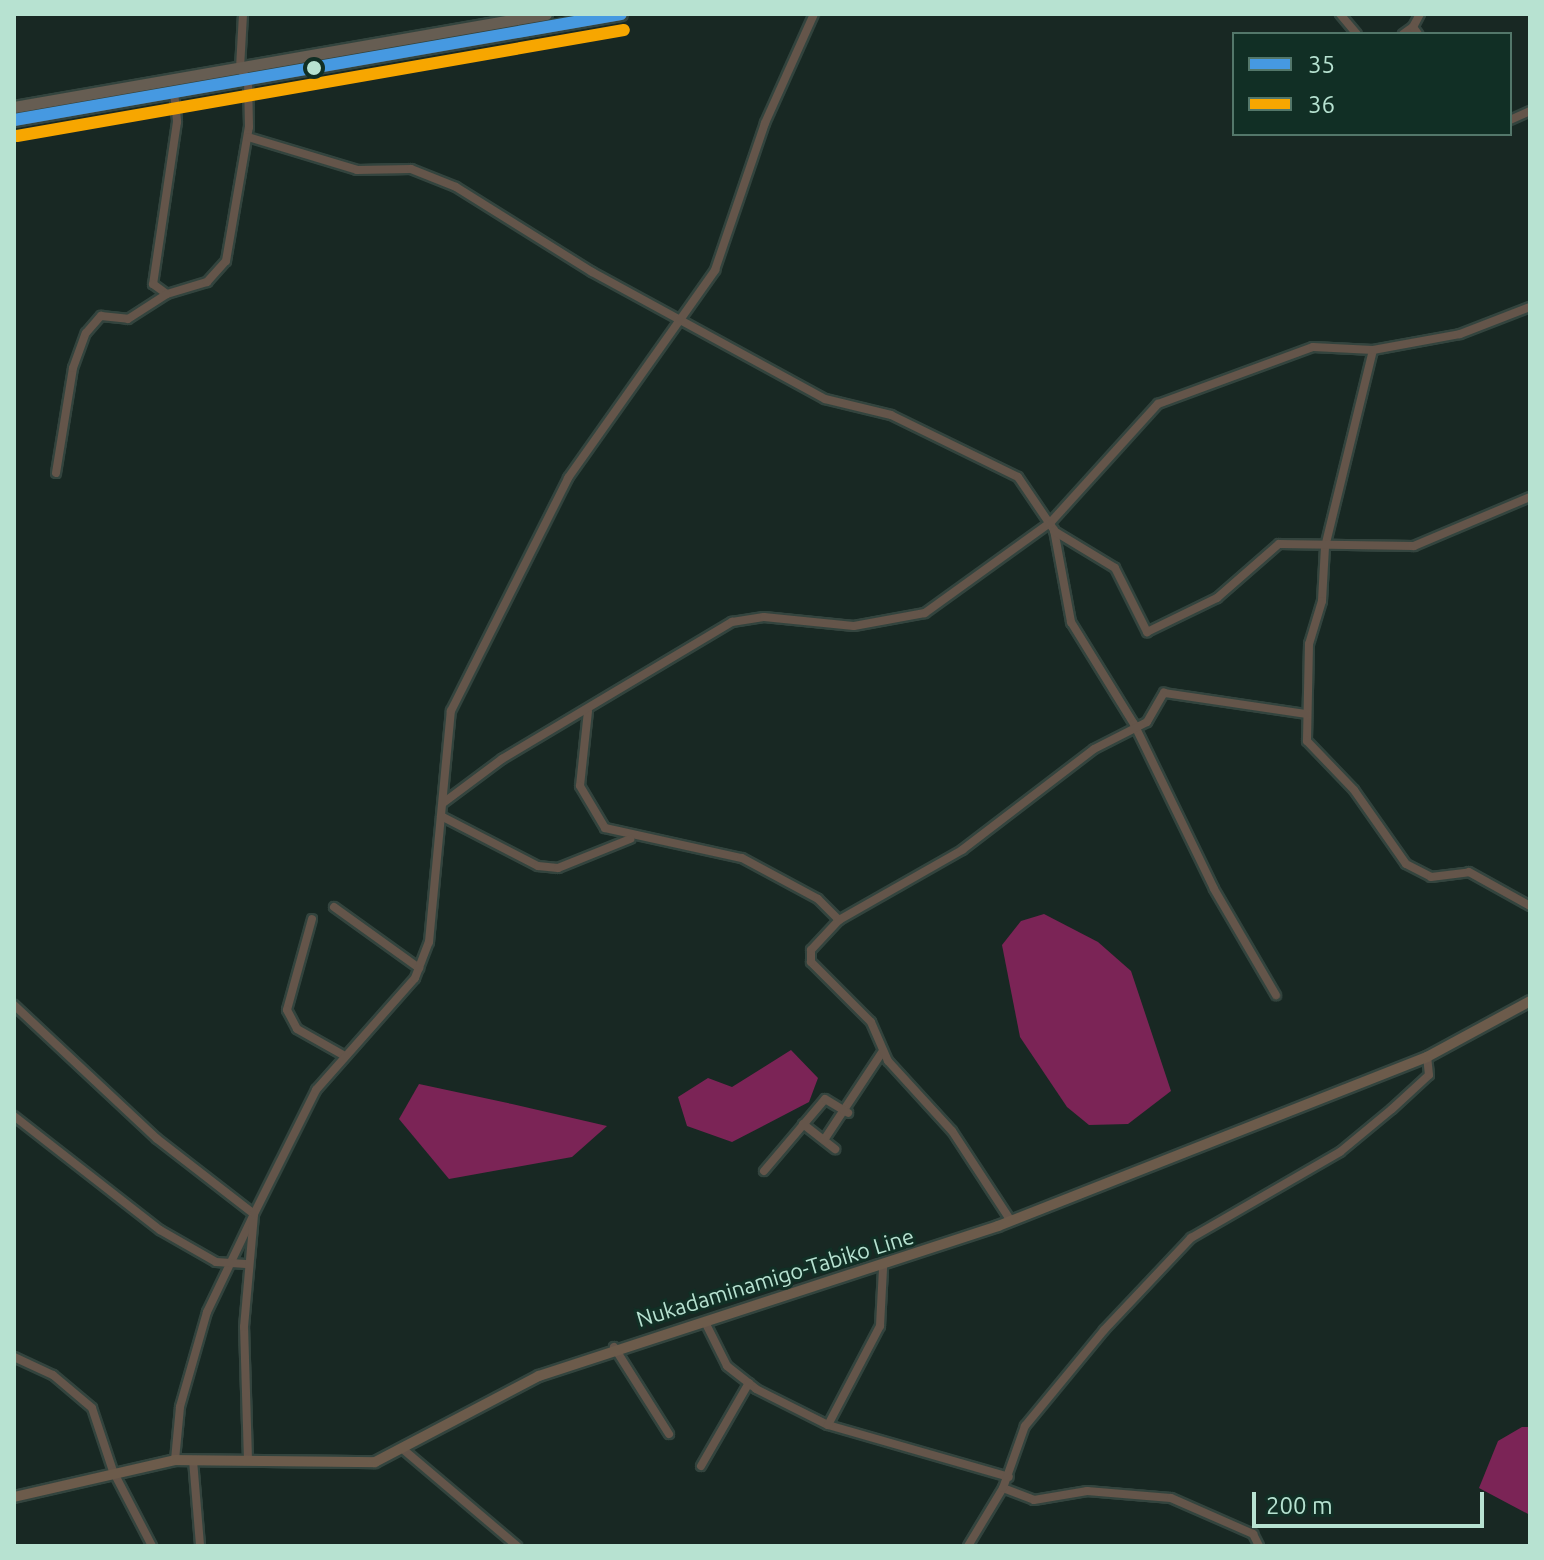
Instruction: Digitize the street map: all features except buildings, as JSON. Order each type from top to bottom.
[{"type":"highway","points":[[14,107],[546,14]]},
{"type":"highway","points":[[14,120],[621,14]]},
{"type":"main road","name":"Nukadaminamigo-Tabiko Line","points":[[14,1497],[113,1471],[175,1460],[248,1460],[342,1468],[405,1451],[523,1383],[614,1346],[883,1268],[1011,1221],[1427,1057],[1530,1001]]},
{"type":"street","points":[[56,473],[73,368],[86,333],[101,316],[128,319],[167,294],[207,282],[226,261],[248,137],[248,80],[240,68],[243,14]]},
{"type":"street","points":[[175,1460],[187,1378],[228,1263],[295,1123],[345,1056],[419,968],[436,907],[451,711],[471,662],[568,478],[715,270],[765,123],[814,14]]},
{"type":"street","points":[[1340,14],[1355,32]]},
{"type":"street","points":[[1416,31],[1420,14]]},
{"type":"street","points":[[167,294],[153,284],[177,122],[174,92]]},
{"type":"street","points":[[248,137],[357,170],[411,169],[456,187],[592,272],[684,317],[825,399],[891,415],[1004,465],[1052,527],[1115,568],[1147,632],[1217,598],[1265,550],[1414,546],[1530,497]]},
{"type":"street","points":[[443,803],[502,759],[588,711],[732,622],[764,617],[854,626],[925,613],[1052,527],[1158,404],[1313,347],[1373,350],[1460,334],[1530,307]]},
{"type":"street","points":[[1373,350],[1325,547],[1306,714],[1307,741],[1354,790],[1406,864],[1431,877],[1469,872],[1530,906]]},
{"type":"street","points":[[1052,527],[1071,622],[1135,729],[1214,889],[1276,995]]},
{"type":"street","points":[[1011,1221],[952,1131],[883,1051],[871,1022],[809,956],[839,920],[962,850],[1094,749],[1135,729],[1173,691],[1306,714]]},
{"type":"street","points":[[588,711],[583,797],[605,828],[631,838],[742,858],[818,899],[839,920]]},
{"type":"street","points":[[441,816],[538,866],[558,868],[631,838]]},
{"type":"street","points":[[334,907],[419,968]]},
{"type":"street","points":[[312,919],[287,1010],[297,1029],[345,1056]]},
{"type":"street","points":[[14,1005],[156,1138],[254,1214]]},
{"type":"street","points":[[824,1140],[848,1113],[883,1051]]},
{"type":"street","points":[[968,1546],[1009,1477],[1025,1426],[1060,1377],[1191,1238],[1340,1152],[1429,1075],[1433,1064],[1427,1057]]},
{"type":"street","points":[[764,1171],[825,1099],[848,1113]]},
{"type":"street","points":[[14,1116],[160,1230],[228,1263],[246,1264]]},
{"type":"street","points":[[803,1124],[835,1149]]},
{"type":"street","points":[[248,1460],[246,1264],[254,1214]]},
{"type":"street","points":[[828,1425],[880,1326],[883,1268]]},
{"type":"street","points":[[705,1322],[727,1366],[749,1383],[828,1425],[1009,1477]]},
{"type":"street","points":[[614,1346],[669,1434]]},
{"type":"street","points":[[14,1357],[78,1392],[92,1408],[113,1471],[152,1546]]},
{"type":"street","points":[[701,1466],[749,1383]]},
{"type":"street","points":[[405,1451],[517,1546]]},
{"type":"street","points":[[193,1460],[200,1546]]},
{"type":"street","points":[[1003,1488],[1034,1500],[1087,1491],[1171,1498],[1253,1534],[1259,1546]]},
{"type":"shaded area","points":[[1044,914],[1098,942],[1131,971],[1171,1091],[1128,1124],[1089,1125],[1067,1107],[1020,1037],[1002,945],[1021,921]]},
{"type":"shaded area","points":[[791,1050],[818,1078],[809,1102],[732,1142],[687,1126],[678,1097],[708,1078],[732,1087]]},
{"type":"shaded area","points":[[419,1084],[607,1126],[572,1157],[449,1179],[399,1119]]},
{"type":"shaded area","points":[[1522,1427],[1530,1427],[1530,1515],[1479,1488],[1498,1441]]},
{"type":"transit line","name":"35","points":[[14,120],[621,14]]},
{"type":"transit line","name":"36","points":[[17,136],[624,30]]}]
